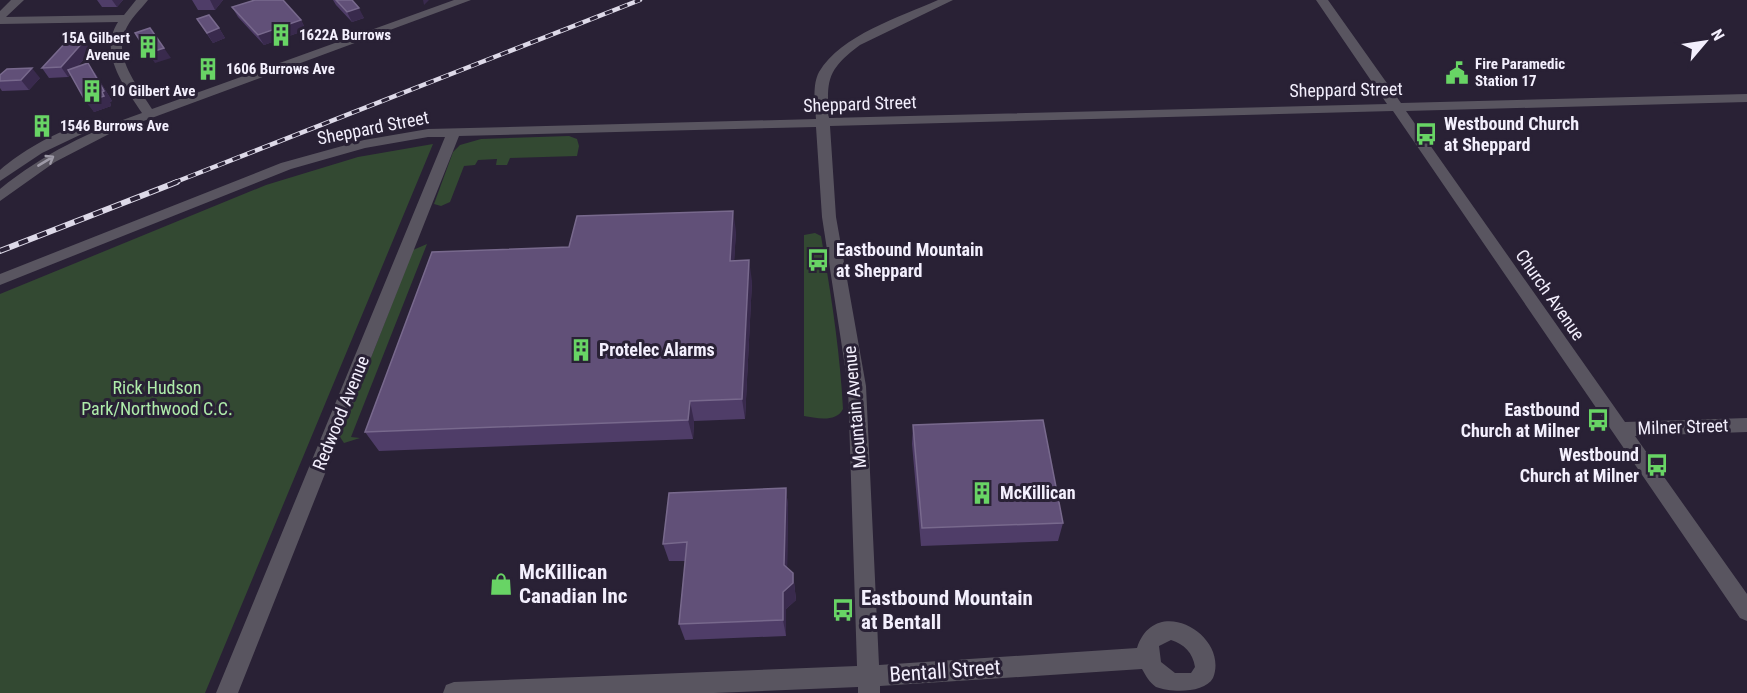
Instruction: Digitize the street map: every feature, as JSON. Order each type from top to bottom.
[{"type":"street","points":[[0,19],[18,0]]},
{"type":"street","points":[[142,0],[126,18],[116,37],[114,54],[146,109]]},
{"type":"street","points":[[0,196],[28,171],[66,149],[146,109],[440,0]]},
{"type":"street","points":[[0,177],[10,168],[53,142],[105,119],[146,109],[465,0]]},
{"type":"street","name":"Mountain Avenue","points":[[869,684],[857,386],[829,217],[820,94],[824,74],[837,58],[856,42],[947,0]]},
{"type":"street","name":"Church Avenue","points":[[1322,0],[1618,429],[1747,611]]},
{"type":"street","points":[[0,19],[126,18]]},
{"type":"street","name":"Sheppard Street","points":[[0,280],[244,182],[310,158],[399,137],[454,132],[1747,98]]},
{"type":"street","name":"Redwood Avenue","points":[[227,693],[454,132]]},
{"type":"street","name":"Milner Street","points":[[1618,429],[1747,425]]},
{"type":"street","name":"Bentall Street","points":[[454,693],[869,684],[1148,658]]},
{"type":"green space","points":[[569,136],[577,139],[579,146],[577,156],[510,158],[507,165],[496,165],[497,159],[478,160],[475,165],[464,166],[450,202],[441,206],[434,204],[453,152],[460,145],[481,139]]},
{"type":"green space","name":"Rick Hudson Park/Northwood C.C.","points":[[433,144],[205,693],[0,693],[0,294],[266,185],[358,157]]},
{"type":"green space","points":[[815,233],[821,236],[842,387],[843,409],[831,418],[804,416],[804,235]]},
{"type":"green space","points":[[427,244],[351,437],[360,438],[344,443],[340,437],[413,250]]},
{"type":"building","points":[[255,0],[283,0],[301,20],[258,35],[232,7]]},
{"type":"building","points":[[336,0],[352,0],[359,8],[347,12]]},
{"type":"building","points":[[209,15],[219,28],[207,33],[197,19]]},
{"type":"building","points":[[150,28],[164,48],[148,53],[135,33]]},
{"type":"building","points":[[67,41],[84,41],[61,67],[42,68]]},
{"type":"building","points":[[88,63],[104,91],[102,92],[104,96],[86,102],[68,70]]},
{"type":"building","points":[[32,68],[21,80],[0,81],[0,75],[7,69]]},
{"type":"building","name":"Protelec Alarms","points":[[733,211],[730,261],[749,260],[742,399],[690,401],[688,420],[365,432],[432,252],[569,247],[577,216]]},
{"type":"building","name":"McKillican","points":[[1043,420],[1063,523],[922,528],[913,425]]},
{"type":"building","points":[[786,488],[784,565],[793,573],[793,583],[783,592],[783,620],[679,624],[687,542],[663,544],[669,493]]},
{"type":"railway","points":[[173,183],[640,0]]},
{"type":"railway","points":[[0,251],[177,182]]},
{"type":"place","name":"1622A Burrows","points":[[281,35]]},
{"type":"place","name":"15A Gilbert Avenue","points":[[148,47]]},
{"type":"place","name":"1606 Burrows Ave","points":[[208,69]]},
{"type":"place","name":"Fire Paramedic Station 17","points":[[1457,73]]},
{"type":"place","name":"10 Gilbert Ave","points":[[92,91]]},
{"type":"place","name":"1546 Burrows Ave","points":[[42,126]]},
{"type":"place","name":"Westbound Church at Sheppard","points":[[1426,134]]},
{"type":"place","name":"Eastbound Mountain at Sheppard","points":[[818,260]]},
{"type":"place","name":"Protelec Alarms","points":[[581,350]]},
{"type":"place","name":"Eastbound Church at Milner","points":[[1598,420]]},
{"type":"place","name":"Westbound Church at Milner","points":[[1657,465]]},
{"type":"place","name":"McKillican","points":[[982,493]]},
{"type":"place","name":"McKillican Canadian Inc","points":[[501,584]]},
{"type":"place","name":"Eastbound Mountain at Bentall","points":[[843,610]]}]
